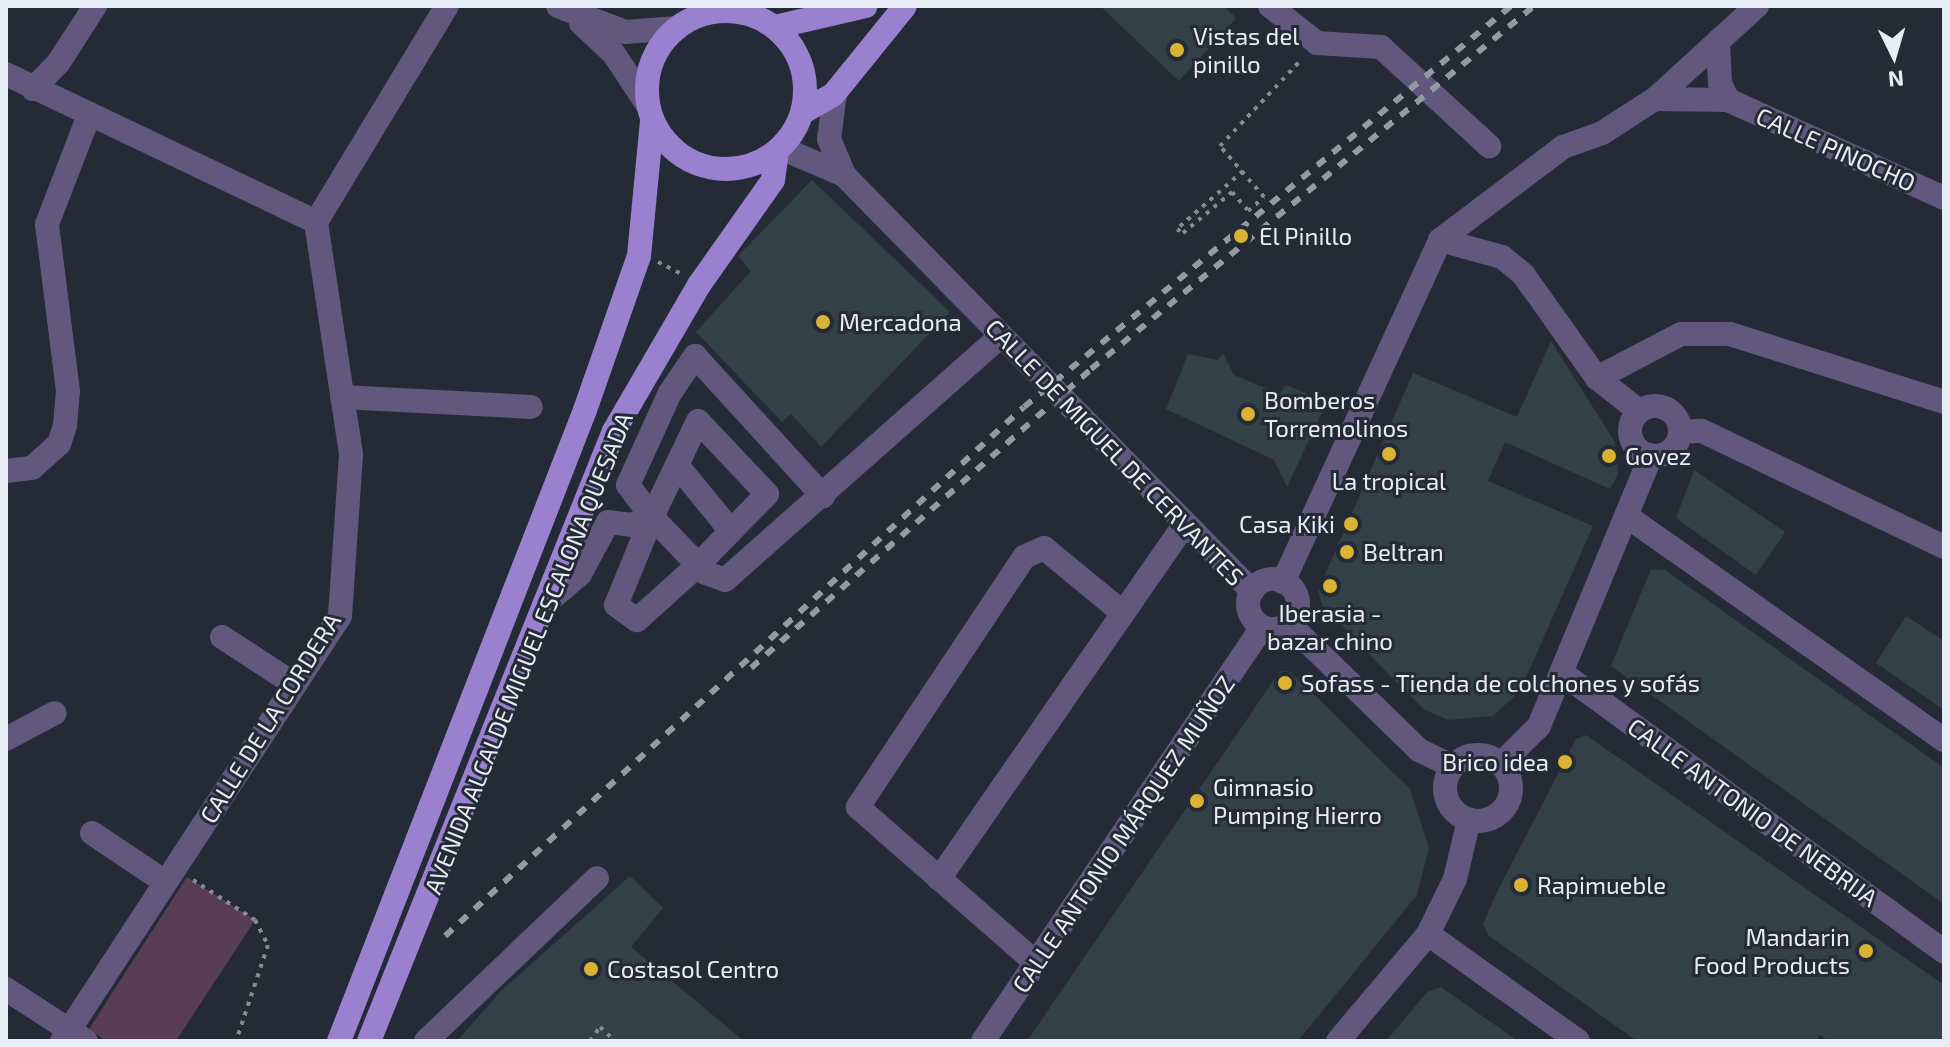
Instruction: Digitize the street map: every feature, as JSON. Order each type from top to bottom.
[{"type":"main road","points":[[866,6],[768,17],[721,11],[684,19],[651,62],[649,112],[664,141],[706,168],[755,165],[779,150],[802,115],[835,93],[905,6]]},
{"type":"main road","points":[[768,17],[802,65],[802,115]]},
{"type":"main road","name":"AVENIDA ALCALDE MIGUEL ESCALONA QUESADA","points":[[339,1041],[585,410],[639,256],[649,112]]},
{"type":"main road","name":"AVENIDA ALCALDE MIGUEL ESCALONA QUESADA","points":[[369,1041],[614,431],[699,285],[773,180],[779,150]]},
{"type":"street","points":[[33,89],[95,6]]},
{"type":"street","points":[[6,74],[88,118],[316,222],[447,6]]},
{"type":"street","points":[[1283,582],[1440,240],[1563,147],[1602,133],[1655,99],[1757,6]]},
{"type":"street","points":[[566,11],[625,32],[684,19]]},
{"type":"street","points":[[566,11],[614,54],[649,112]]},
{"type":"street","points":[[1284,11],[1317,43],[1381,47],[1489,146]]},
{"type":"street","name":"CALLE PINOCHO","points":[[1718,41],[1728,100]]},
{"type":"street","points":[[829,139],[835,93]]},
{"type":"street","name":"CALLE PINOCHO","points":[[1655,99],[1728,100],[1944,198]]},
{"type":"street","points":[[802,115],[829,139],[844,175]]},
{"type":"street","points":[[6,471],[32,468],[59,444],[65,425],[68,391],[47,224],[88,118]]},
{"type":"street","points":[[779,150],[844,175]]},
{"type":"street","name":"CALLE DE MIGUEL DE CERVANTES","points":[[844,175],[1252,591]]},
{"type":"street","name":"CALLE DE LA CORDERA","points":[[73,1037],[170,875],[340,616],[351,454],[316,222]]},
{"type":"street","points":[[1440,240],[1502,257],[1523,274],[1597,378],[1639,411],[1663,407],[1676,417],[1680,432],[1673,447],[1651,455],[1637,448],[1630,433],[1639,411]]},
{"type":"street","points":[[1597,378],[1681,334],[1730,334],[1944,402]]},
{"type":"street","points":[[823,496],[695,356],[670,393],[628,485],[652,517],[712,577],[736,574],[823,496],[1001,336]]},
{"type":"street","points":[[342,397],[531,407]]},
{"type":"street","points":[[698,421],[767,494],[698,565],[637,620],[616,605],[652,517],[698,421]]},
{"type":"street","points":[[1680,432],[1702,431],[1944,547]]},
{"type":"street","points":[[1502,763],[1539,726],[1628,517],[1651,455]]},
{"type":"street","points":[[677,465],[731,531]]},
{"type":"street","points":[[545,604],[580,574],[608,522],[632,525],[652,517]]},
{"type":"street","points":[[1628,517],[1944,740]]},
{"type":"street","points":[[939,879],[1185,524]]},
{"type":"street","points":[[1036,963],[858,807],[1024,557],[1044,548],[1122,612]]},
{"type":"street","points":[[1283,582],[1262,582],[1252,591],[1250,615],[1262,627],[1288,623]]},
{"type":"street","points":[[1283,582],[1297,602],[1288,623]]},
{"type":"street","points":[[1288,623],[1419,750],[1452,766],[1481,754],[1502,763],[1511,782],[1508,803],[1492,818],[1469,820],[1446,798],[1452,766]]},
{"type":"street","name":"CALLE ANTONIO MÁRQUEZ MUÑOZ","points":[[983,1041],[1262,627]]},
{"type":"street","points":[[222,637],[294,684]]},
{"type":"street","name":"CALLE ANTONIO DE NEBRIJA","points":[[1562,673],[1944,952]]},
{"type":"street","points":[[6,739],[55,713]]},
{"type":"street","points":[[1338,1041],[1428,934],[1455,879],[1469,820]]},
{"type":"street","points":[[92,833],[170,875]]},
{"type":"street","points":[[426,1041],[597,878]]},
{"type":"street","points":[[1428,934],[1578,1041]]},
{"type":"street","points":[[6,989],[73,1037]]},
{"type":"path","points":[[1243,171],[1177,229],[1183,233],[1232,192],[1250,212],[1264,197],[1243,171],[1220,146],[1317,43]]},
{"type":"path","points":[[639,256],[671,266],[699,285]]},
{"type":"path","points":[[170,875],[255,920],[268,945],[236,1041]]},
{"type":"path","points":[[590,1041],[600,1027],[615,1041]]},
{"type":"shaded area","points":[[187,877],[255,920],[176,1041],[106,1041],[89,1029]]},
{"type":"building","name":"Vistas del pinillo","points":[[1100,6],[1224,6],[1236,18],[1179,81]]},
{"type":"building","name":"Mercadona","points":[[812,180],[950,312],[821,447],[791,414],[782,422],[696,332],[751,271],[738,256]]},
{"type":"building","points":[[1551,341],[1615,442],[1618,474],[1610,489],[1505,442],[1488,481],[1593,526],[1520,691],[1493,716],[1448,720],[1425,710],[1397,683],[1322,605],[1318,591],[1413,373],[1517,417]]},
{"type":"building","name":"Bomberos Torremolinos","points":[[1223,353],[1234,375],[1280,394],[1286,385],[1327,402],[1287,487],[1274,460],[1166,409],[1188,354],[1218,360]]},
{"type":"building","points":[[1694,470],[1785,532],[1756,575],[1676,518]]},
{"type":"building","points":[[1651,569],[1665,570],[1944,768],[1944,904],[1611,666]]},
{"type":"building","points":[[1906,616],[1944,641],[1944,710],[1876,663]]},
{"type":"building","points":[[1280,671],[1291,672],[1410,789],[1429,848],[1417,895],[1298,1041],[1027,1041]]},
{"type":"building","points":[[1586,735],[1944,985],[1944,1041],[1829,1041],[1820,1035],[1815,1041],[1637,1041],[1489,936],[1483,924],[1497,892],[1576,739]]},
{"type":"building","name":"Costasol Centro","points":[[630,876],[663,908],[631,947],[744,1041],[457,1041],[501,991]]},
{"type":"building","points":[[1441,987],[1518,1041],[1386,1041],[1427,992]]},
{"type":"railway","points":[[445,936],[1024,407],[1511,6]]},
{"type":"railway","points":[[751,668],[1091,369],[1534,6]]},
{"type":"place","name":"Vistas del pinillo","points":[[1177,50]]},
{"type":"place","name":"El Pinillo","points":[[1241,236]]},
{"type":"place","name":"Mercadona","points":[[823,322]]},
{"type":"place","name":"Bomberos Torremolinos","points":[[1248,414]]},
{"type":"place","name":"La tropical","points":[[1389,454]]},
{"type":"place","name":"Govez","points":[[1609,456]]},
{"type":"place","name":"Casa Kiki","points":[[1351,524]]},
{"type":"place","name":"Beltran","points":[[1347,552]]},
{"type":"place","name":"Iberasia - bazar chino","points":[[1330,586]]},
{"type":"place","name":"Sofass - Tienda de colchones y sofás","points":[[1285,683]]},
{"type":"place","name":"Brico idea","points":[[1565,762]]},
{"type":"place","name":"Gimnasio Pumping Hierro","points":[[1197,801]]},
{"type":"place","name":"Rapimueble","points":[[1521,885]]},
{"type":"place","name":"Mandarin Food Products","points":[[1866,951]]},
{"type":"place","name":"Costasol Centro","points":[[591,969]]}]
